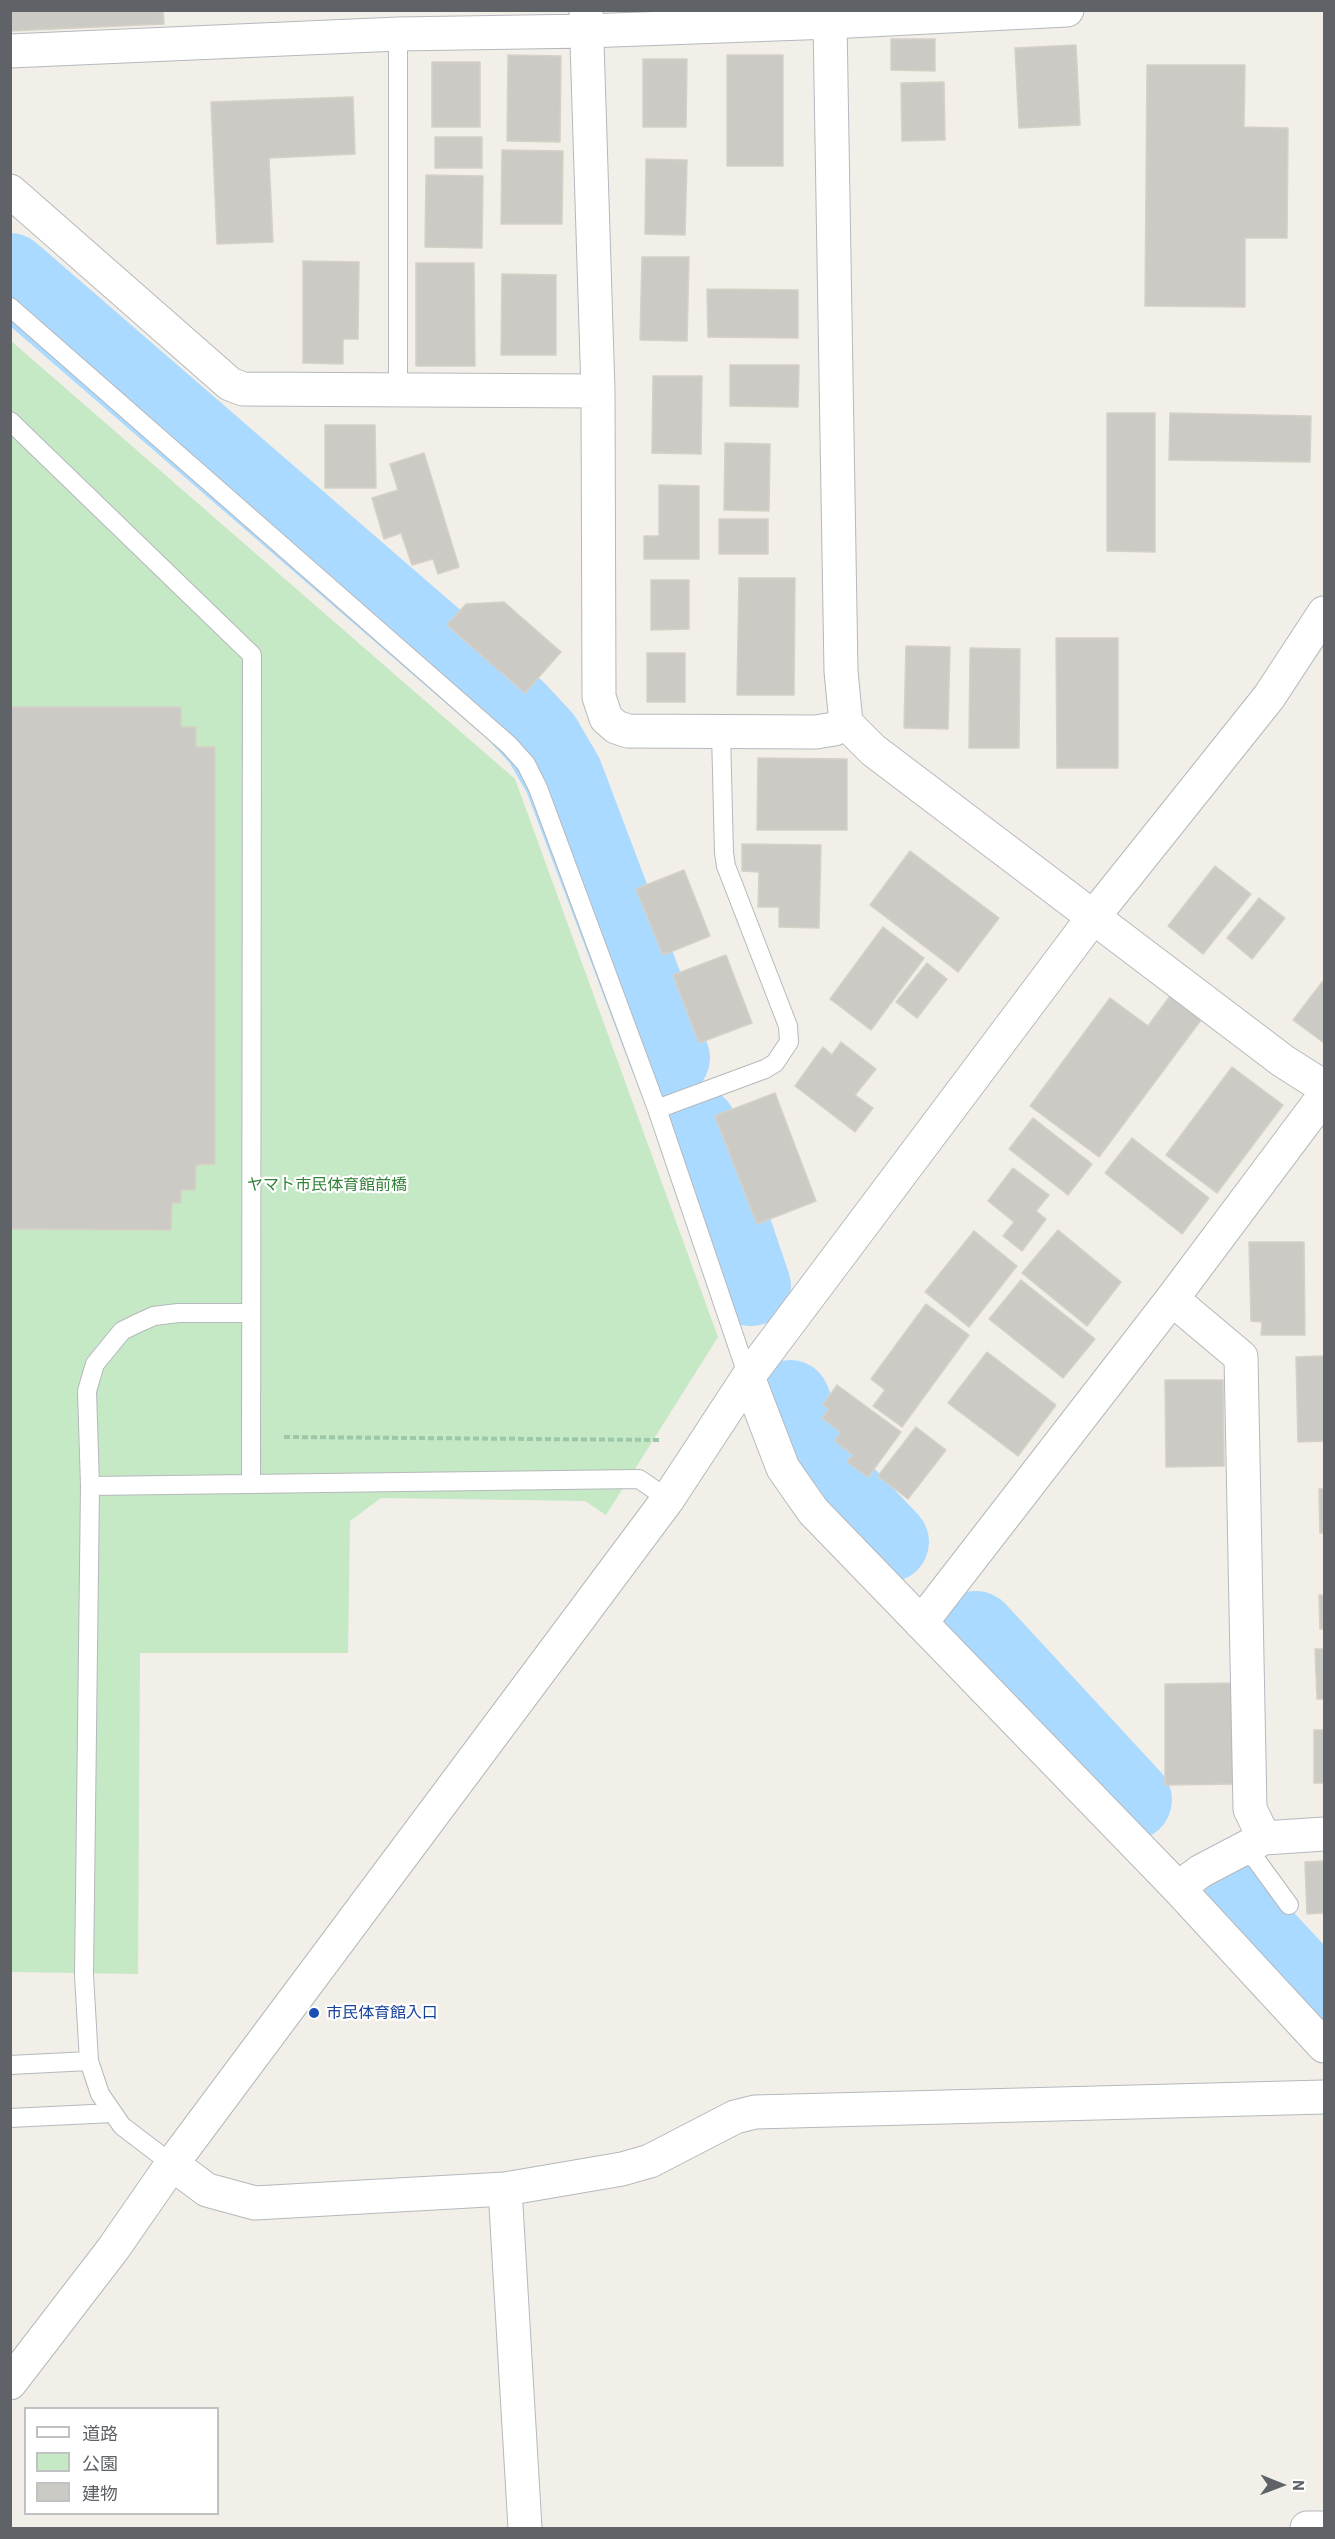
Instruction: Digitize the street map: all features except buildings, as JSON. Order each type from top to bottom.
[{"type":"street","points":[[10,51],[398,34],[586,21],[830,22],[1067,10]]},
{"type":"street","points":[[586,21],[598,391],[599,697],[606,718],[616,728],[628,731],[816,732],[834,729],[846,723]]},
{"type":"street","points":[[830,22],[841,671],[846,723],[873,750],[1283,1061],[1324,1087]]},
{"type":"street","points":[[10,191],[230,384],[256,390],[598,391]]},
{"type":"street","points":[[10,2383],[113,2249],[172,2164],[668,1499],[748,1377],[1094,916],[1269,697],[1324,613]]},
{"type":"street","points":[[921,1623],[1172,1299],[1324,1096]]},
{"type":"street","points":[[1172,1299],[1241,1358],[1250,1809],[1264,1838]]},
{"type":"street","points":[[748,1377],[783,1468],[795,1488],[833,1533],[1178,1888],[1324,2046]]},
{"type":"street","points":[[1178,1888],[1232,1854],[1264,1838],[1324,1834]]},
{"type":"street","points":[[172,2164],[207,2190],[255,2203],[505,2189],[622,2169],[650,2161],[735,2117],[755,2112],[1324,2097]]},
{"type":"street","points":[[505,2189],[525,2529]]},
{"type":"street","points":[[1307,2529],[1324,2528]]},
{"type":"lane","points":[[398,34],[398,391]]},
{"type":"lane","points":[[10,307],[509,745],[526,764],[538,788],[657,1109],[748,1377]]},
{"type":"lane","points":[[10,421],[252,655],[251,1484]]},
{"type":"lane","points":[[657,1109],[765,1069],[775,1063],[789,1042],[788,1026],[726,866],[723,846],[721,732]]},
{"type":"lane","points":[[172,2164],[122,2126],[100,2094],[89,2061],[84,1975],[90,1486],[87,1391],[95,1364],[122,1331],[154,1317],[178,1313],[251,1313]]},
{"type":"lane","points":[[90,1486],[639,1479],[668,1499]]},
{"type":"lane","points":[[1232,1854],[1254,1857],[1289,1905]]},
{"type":"lane","points":[[10,2066],[89,2061]]},
{"type":"lane","points":[[10,2118],[113,2113]]},
{"type":"path","points":[[280,1437],[706,1440]]},
{"type":"green space","name":"ヤマト市民体育館前橋","points":[[10,340],[515,779],[718,1337],[606,1515],[585,1501],[381,1498],[350,1521],[348,1653],[140,1653],[138,1974],[11,1972]]},
{"type":"waterway","points":[[10,273],[516,711],[542,739],[563,775],[670,1058]]},
{"type":"waterway","points":[[697,1127],[751,1286]]},
{"type":"waterway","points":[[790,1400],[817,1466],[889,1542]]},
{"type":"waterway","points":[[976,1631],[1132,1800]]},
{"type":"waterway","points":[[1224,1896],[1324,2004]]},
{"type":"place","name":"市民体育館入口","points":[[314,2013]]}]
